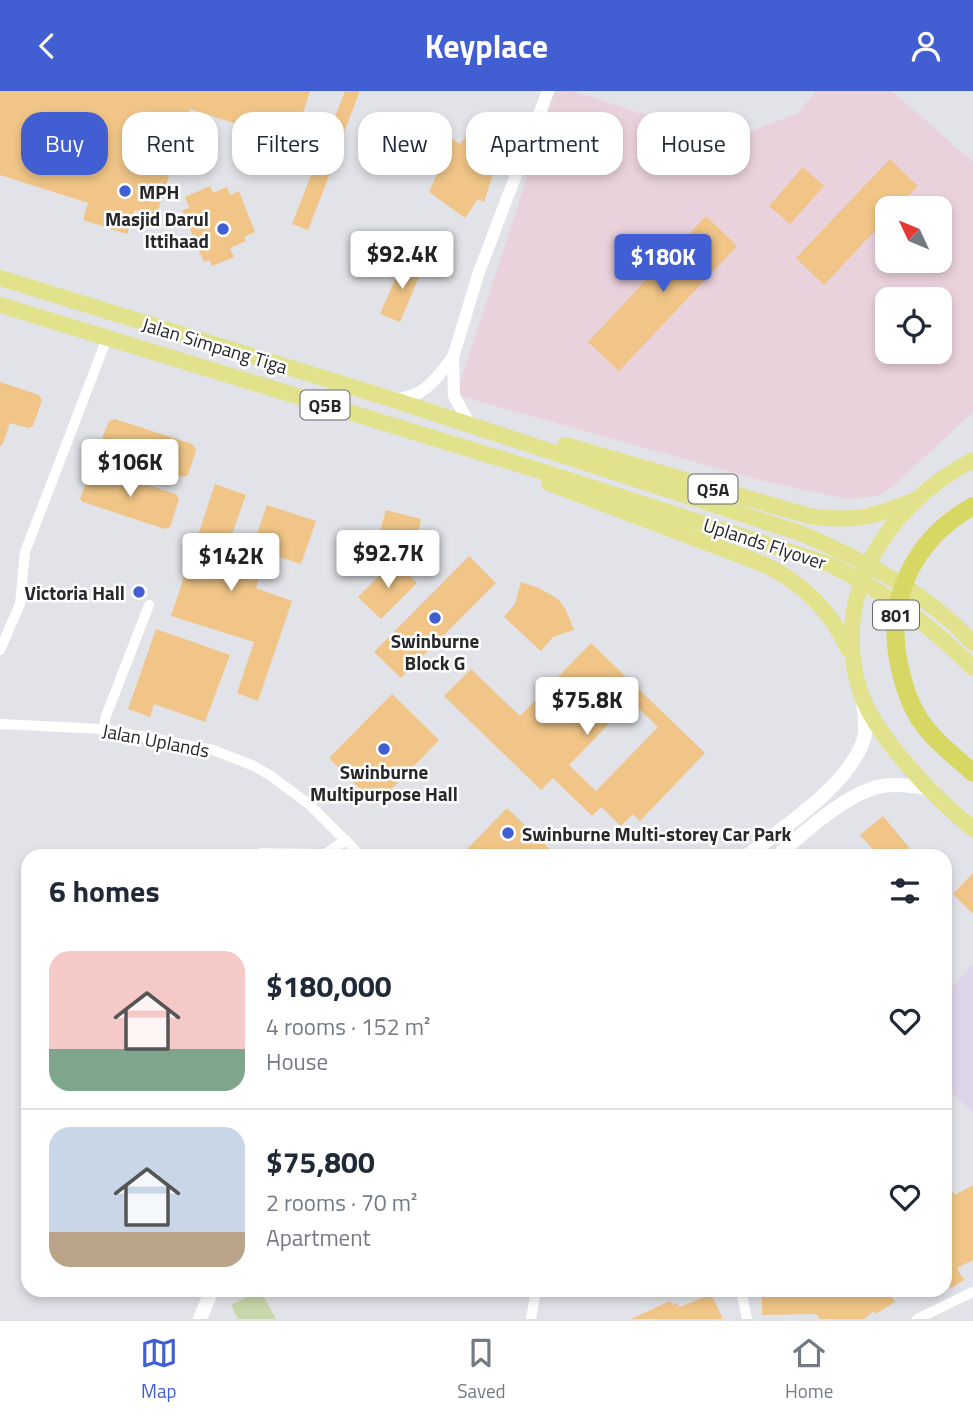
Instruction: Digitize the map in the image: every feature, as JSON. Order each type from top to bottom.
[{"type":"highway","name":"801","points":[[973,506],[935,534],[922,549],[900,592],[895,625],[896,648],[907,694],[919,719],[938,742],[973,773]]},
{"type":"main road","name":"Jalan Simpang Tiga","points":[[0,278],[391,399],[549,451]]},
{"type":"main road","name":"Jalan Simpang Tiga","points":[[0,305],[544,472]]},
{"type":"main road","name":"Q5A","points":[[510,438],[552,442],[809,516],[838,520],[861,519],[915,500]]},
{"type":"main road","name":"Uplands Flyover","points":[[549,451],[800,533],[836,548],[884,573],[928,602],[973,643]]},
{"type":"main road","name":"Q5B","points":[[505,460],[539,479],[582,497],[787,575],[825,610],[840,630],[854,660]]},
{"type":"main road","points":[[756,849],[835,784],[853,763],[863,742],[865,723],[850,623],[866,568],[888,532],[915,500],[942,477],[973,460]]},
{"type":"main road","name":"Uplands Flyover","points":[[544,472],[831,565],[883,593],[945,640],[973,668]]},
{"type":"main road","points":[[862,695],[898,756],[973,829]]},
{"type":"main road","points":[[785,849],[804,832],[862,793],[897,785],[932,789]]},
{"type":"main road","points":[[200,1319],[209,1297]]},
{"type":"street","points":[[470,425],[454,396],[453,357],[479,272],[548,91]]},
{"type":"street","points":[[0,650],[20,604],[25,552],[107,338]]},
{"type":"street","points":[[391,399],[405,399],[418,394],[434,383],[453,357]]},
{"type":"street","points":[[103,729],[149,605]]},
{"type":"street","name":"Jalan Uplands","points":[[0,723],[103,729],[213,750],[254,766],[310,804],[354,849]]},
{"type":"street","points":[[332,849],[346,840]]},
{"type":"street","points":[[917,1319],[973,1291]]},
{"type":"street","points":[[531,1319],[535,1297]]},
{"type":"street","points":[[742,1297],[747,1319]]},
{"type":"shaded area","points":[[555,91],[573,91],[637,112],[637,175],[750,175],[750,132],[798,113],[816,91],[892,91],[973,162],[973,412],[893,486],[878,496],[846,499],[763,481],[456,395],[528,175],[623,175],[623,112],[548,112]]},
{"type":"shaded area","points":[[973,964],[973,1112],[952,1093],[952,987]]},
{"type":"green space","points":[[246,1297],[264,1297],[276,1319],[238,1319],[231,1305]]},
{"type":"building","points":[[0,91],[310,91],[303,112],[232,112],[232,122],[218,118],[218,112],[190,109],[189,112],[122,112],[122,175],[169,175],[156,217],[135,210],[127,234],[83,220],[88,203],[0,175]]},
{"type":"building","points":[[345,91],[360,91],[344,132],[344,112],[337,112]]},
{"type":"building","points":[[466,136],[466,175],[493,175],[484,202],[478,199],[465,218],[429,192],[437,175],[452,175],[452,139],[460,144]]},
{"type":"building","points":[[890,159],[918,186],[908,196],[875,196],[875,231],[824,285],[796,258]]},
{"type":"building","points":[[803,167],[824,186],[790,224],[769,206]]},
{"type":"building","points":[[311,175],[329,175],[308,230],[292,224]]},
{"type":"building","name":"Masjid Darul Ittihaad","points":[[210,186],[213,193],[227,187],[230,195],[239,191],[255,232],[244,237],[246,241],[230,248],[234,257],[212,266],[209,260],[204,262],[182,210],[189,208],[185,197]]},
{"type":"building","points":[[706,216],[737,246],[619,371],[588,342]]},
{"type":"building","points":[[404,259],[423,267],[400,322],[380,314]]},
{"type":"building","points":[[0,382],[39,395],[42,400],[33,426],[28,428],[10,423],[2,446],[0,446]]},
{"type":"building","points":[[115,419],[192,444],[196,450],[188,475],[183,477],[101,451],[99,446],[109,421]]},
{"type":"building","points":[[95,469],[176,494],[179,499],[170,527],[165,529],[83,502],[80,499],[90,472]]},
{"type":"building","points":[[215,484],[246,495],[222,561],[260,574],[256,588],[292,601],[258,701],[237,693],[254,642],[171,616]]},
{"type":"building","points":[[267,505],[316,521],[301,564],[252,548]]},
{"type":"building","points":[[386,510],[421,519],[415,544],[379,535]]},
{"type":"building","name":"Swinburne Block G","points":[[469,556],[496,583],[401,678],[374,652]]},
{"type":"building","points":[[394,561],[417,583],[381,619],[358,597]]},
{"type":"building","points":[[521,582],[558,599],[574,630],[553,637],[541,651],[504,617],[515,604]]},
{"type":"building","points":[[156,629],[230,655],[205,722],[154,704],[150,717],[128,709]]},
{"type":"building","points":[[591,643],[705,753],[640,821],[633,814],[621,826],[601,807],[592,816],[553,778],[541,790],[444,696],[471,669],[520,716]],"holes":[[[631,701],[658,727],[596,791],[569,765]]]},
{"type":"building","name":"Swinburne Multipurpose Hall","points":[[392,694],[439,740],[376,805],[329,758]]},
{"type":"building","name":"Swinburne Multi-storey Car Park","points":[[507,808],[550,849],[467,849]]},
{"type":"building","points":[[883,816],[910,849],[873,849],[860,835]]},
{"type":"building","points":[[973,873],[973,914],[953,894]]},
{"type":"building","points":[[973,1185],[973,1260],[957,1268],[964,1280],[952,1287],[952,1192],[955,1195]]},
{"type":"building","points":[[704,1297],[712,1297],[723,1319],[631,1319],[670,1301],[680,1307]]},
{"type":"building","points":[[762,1297],[892,1297],[895,1302],[876,1314],[874,1311],[864,1319],[820,1319],[816,1314],[762,1315]]},
{"type":"place","name":"MPH","points":[[125,191]]},
{"type":"place","name":"Masjid Darul Ittihaad","points":[[223,229]]},
{"type":"place","name":"Victoria Hall","points":[[139,592]]},
{"type":"place","name":"Swinburne Block G","points":[[435,618]]},
{"type":"place","name":"Swinburne Multipurpose Hall","points":[[384,749]]},
{"type":"place","name":"Swinburne Multi-storey Car Park","points":[[508,833]]}]
